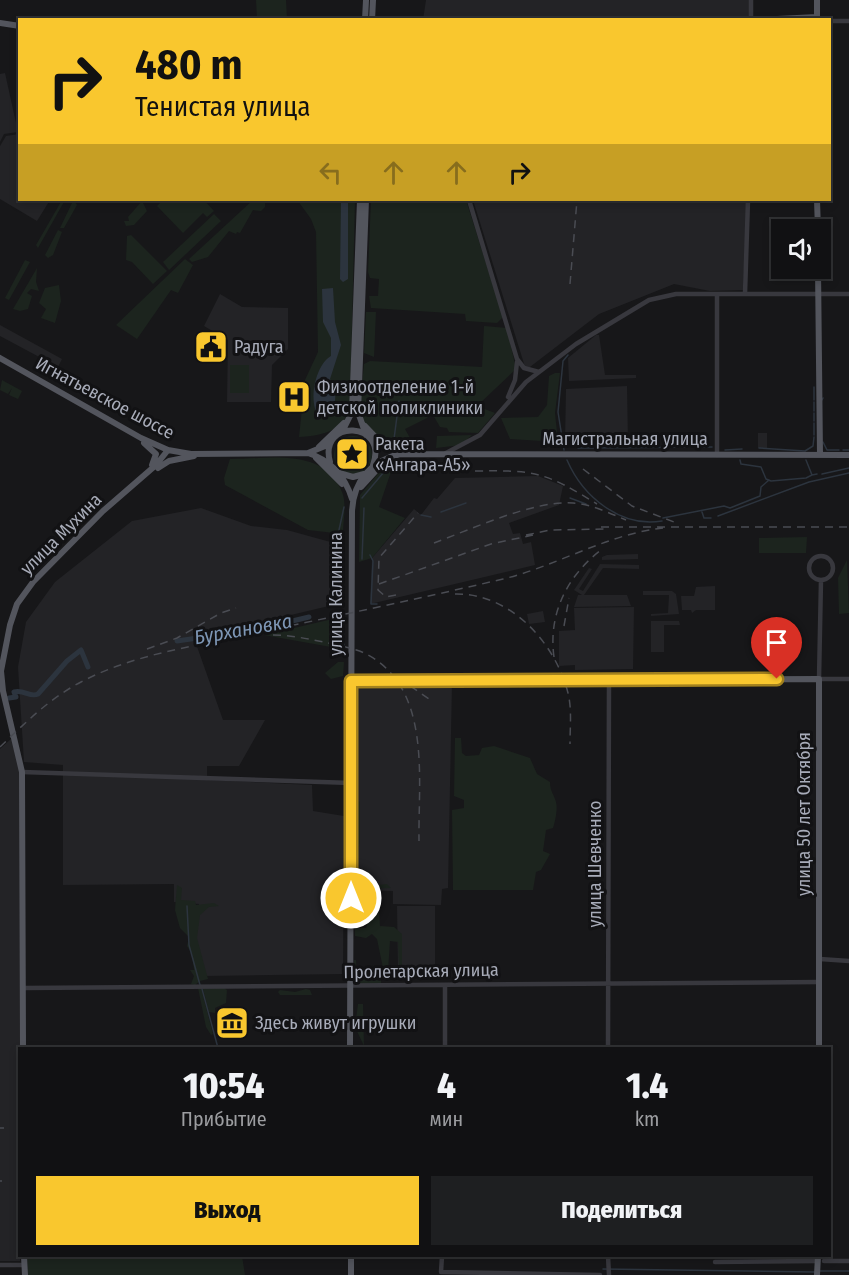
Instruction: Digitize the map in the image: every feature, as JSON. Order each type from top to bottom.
[{"type":"main road","points":[[365,18],[366,0]]},
{"type":"main road","points":[[372,18],[373,0]]},
{"type":"main road","points":[[817,0],[817,18]]},
{"type":"main road","points":[[0,23],[18,26]]},
{"type":"main road","points":[[360,201],[355,412],[366,435],[374,444],[400,454]]},
{"type":"main road","points":[[308,453],[330,444],[342,432],[355,412],[366,201]]},
{"type":"main road","points":[[817,201],[818,219]]},
{"type":"main road","points":[[818,279],[820,455]]},
{"type":"main road","name":"Игнатьевское шоссе","points":[[0,358],[141,438],[168,450],[209,454],[308,453]]},
{"type":"main road","points":[[308,453],[324,442],[355,412]]},
{"type":"main road","points":[[355,412],[378,442],[400,454]]},
{"type":"main road","points":[[342,432],[354,430],[366,435]]},
{"type":"main road","points":[[141,438],[156,457],[145,476]]},
{"type":"main road","points":[[330,444],[330,462]]},
{"type":"main road","points":[[373,465],[374,444]]},
{"type":"main road","name":"улица Мухина","points":[[23,1047],[22,772],[3,691],[1,671],[10,625],[17,604],[33,582],[100,513],[145,476],[168,450]]},
{"type":"main road","points":[[308,453],[330,462],[339,473],[352,500]]},
{"type":"main road","points":[[308,453],[325,465],[352,500]]},
{"type":"main road","points":[[145,476],[169,460],[209,454]]},
{"type":"main road","points":[[352,500],[373,465],[382,459],[400,454]]},
{"type":"main road","points":[[352,500],[381,463],[400,454]]},
{"type":"main road","name":"Магистральная улица","points":[[400,454],[849,455]]},
{"type":"main road","points":[[339,473],[353,477],[367,472]]},
{"type":"main road","name":"улица Калинина","points":[[350,1047],[352,500]]},
{"type":"main road","points":[[351,681],[819,679]]},
{"type":"main road","name":"улица 50 лет Октября","points":[[819,679],[819,1047]]},
{"type":"main road","points":[[24,1257],[25,1275]]},
{"type":"main road","points":[[351,1257],[351,1275]]},
{"type":"main road","points":[[818,1275],[820,1259]]},
{"type":"street","points":[[751,0],[751,18]]},
{"type":"street","points":[[831,21],[849,21]]},
{"type":"street","points":[[469,201],[517,359],[524,368],[539,372]]},
{"type":"street","points":[[745,294],[748,201]]},
{"type":"street","points":[[717,294],[717,455]]},
{"type":"street","points":[[446,453],[480,435],[505,404],[539,372],[612,320],[649,300],[667,295],[849,294]]},
{"type":"street","points":[[505,404],[515,380],[517,359]]},
{"type":"street","name":"улица 50 лет Октября","points":[[821,556],[830,560],[833,568],[830,577],[821,580],[813,577],[809,568],[813,560],[821,556]]},
{"type":"street","name":"улица 50 лет Октября","points":[[819,679],[821,580]]},
{"type":"street","points":[[819,679],[849,679]]},
{"type":"street","name":"улица Шевченко","points":[[608,1047],[609,680]]},
{"type":"street","points":[[22,772],[352,783]]},
{"type":"street","points":[[820,959],[849,960]]},
{"type":"street","name":"Пролетарская улица","points":[[24,988],[819,982]]},
{"type":"street","points":[[445,985],[445,1047]]},
{"type":"street","points":[[442,1257],[441,1274],[600,1275]]},
{"type":"street","points":[[608,1257],[609,1274]]},
{"type":"street","points":[[715,1262],[820,1259],[849,1261]]},
{"type":"street","points":[[0,1265],[24,1265]]},
{"type":"shaded area","points":[[256,0],[286,0],[287,18],[257,18]]},
{"type":"shaded area","points":[[426,0],[750,0],[750,18],[423,18]]},
{"type":"shaded area","points":[[5,73],[18,132],[4,134],[0,142],[0,74]]},
{"type":"shaded area","points":[[18,134],[18,201],[49,201],[37,221],[0,199],[0,146],[6,136]]},
{"type":"shaded area","points":[[61,201],[64,201],[38,248],[36,245]]},
{"type":"shaded area","points":[[69,201],[75,201],[77,205],[64,228],[60,228],[72,203]]},
{"type":"shaded area","points":[[142,201],[147,211],[134,225],[126,226],[124,221],[129,221],[128,217]]},
{"type":"shaded area","points":[[162,201],[205,201],[214,211],[207,217],[203,213],[183,233],[157,206]]},
{"type":"shaded area","points":[[252,201],[265,201],[265,207],[261,211],[253,210],[240,233],[229,231],[208,257],[192,262],[189,259]]},
{"type":"shaded area","points":[[298,201],[355,201],[350,410],[336,428],[322,434],[299,437],[305,380],[318,352],[316,232],[311,219]]},
{"type":"shaded area","points":[[341,201],[348,201],[348,279],[343,282],[340,279]]},
{"type":"shaded area","points":[[371,201],[466,201],[503,317],[497,323],[466,321],[465,314],[371,308],[369,296],[378,296],[379,279],[370,278],[368,272]]},
{"type":"shaded area","points":[[473,201],[747,201],[743,290],[710,291],[674,284],[599,314],[526,370]]},
{"type":"shaded area","points":[[214,214],[221,221],[169,270],[163,262]]},
{"type":"shaded area","points":[[58,230],[62,232],[53,255],[48,258],[45,255]]},
{"type":"shaded area","points":[[131,235],[167,271],[153,284],[132,262],[126,260],[127,236]]},
{"type":"shaded area","points":[[185,259],[193,265],[178,293],[171,290],[137,339],[116,325]]},
{"type":"shaded area","points":[[25,260],[30,262],[9,300],[5,298]]},
{"type":"shaded area","points":[[37,268],[36,282],[39,291],[31,289],[27,293],[32,296],[28,309],[20,311],[13,309]]},
{"type":"shaded area","points":[[59,285],[61,301],[55,323],[41,318],[46,309],[39,303],[45,288]]},
{"type":"shaded area","points":[[333,288],[335,322],[341,345],[330,379],[335,394],[333,411],[320,418],[314,404],[315,385],[321,368],[331,356],[331,338],[323,322],[322,289]]},
{"type":"shaded area","points":[[220,294],[242,307],[288,308],[288,349],[272,365],[271,402],[227,402],[228,340],[204,326]]},
{"type":"shaded area","points":[[366,312],[376,312],[374,357],[364,353]]},
{"type":"shaded area","points":[[0,325],[62,359],[58,367],[0,336]]},
{"type":"shaded area","points":[[484,326],[507,328],[516,369],[477,406],[495,413],[478,433],[449,432],[447,428],[440,427],[433,415],[405,429],[414,445],[426,449],[397,447],[379,440],[372,434],[366,426],[361,410],[364,364],[370,361],[482,367]]},
{"type":"shaded area","points":[[599,335],[605,375],[636,375],[636,378],[569,381],[568,358]]},
{"type":"shaded area","points":[[230,365],[249,365],[249,393],[230,393]]},
{"type":"shaded area","points":[[560,373],[555,413],[558,442],[510,439],[501,418],[538,417],[547,405],[549,376]]},
{"type":"shaded area","points":[[2,380],[22,391],[18,399],[9,395],[12,388],[8,394],[0,390]]},
{"type":"shaded area","points":[[627,386],[628,442],[565,442],[566,389]]},
{"type":"shaded area","points":[[758,433],[767,433],[767,448],[758,448]]},
{"type":"shaded area","points":[[472,435],[461,445],[436,448],[437,436]]},
{"type":"shaded area","points":[[353,436],[367,441],[372,455],[367,469],[353,474],[339,469],[334,455],[339,441]]},
{"type":"shaded area","points":[[230,459],[294,459],[323,468],[334,478],[342,492],[345,507],[343,534],[308,530],[225,485],[224,478]]},
{"type":"shaded area","points":[[387,463],[394,463],[379,507],[405,518],[372,558],[359,562],[360,495]]},
{"type":"shaded area","points":[[538,476],[563,486],[559,505],[509,523],[513,534],[520,533],[523,544],[531,542],[535,565],[370,604],[372,558],[414,509],[421,515],[434,498],[437,499],[455,478]]},
{"type":"shaded area","points":[[201,508],[251,526],[287,530],[334,543],[333,605],[194,638],[223,720],[265,720],[239,766],[207,766],[207,780],[312,785],[313,811],[344,816],[343,974],[204,976],[193,941],[199,904],[174,902],[174,884],[63,885],[63,765],[24,762],[18,667],[26,622],[55,582],[132,521]]},
{"type":"shaded area","points":[[807,537],[806,553],[759,553],[759,538]]},
{"type":"shaded area","points":[[638,554],[638,559],[602,560],[602,557],[607,555]]},
{"type":"shaded area","points":[[847,560],[849,613],[839,614],[838,578]]},
{"type":"shaded area","points":[[600,564],[639,565],[639,569],[603,568],[584,595],[627,595],[631,606],[574,607],[578,595],[582,595],[574,590],[589,568],[592,569],[579,589],[583,591]]},
{"type":"shaded area","points":[[715,586],[715,610],[696,610],[692,613],[691,610],[682,610],[681,596],[694,596],[696,587]]},
{"type":"shaded area","points":[[643,591],[672,591],[676,594],[679,614],[651,616],[651,614],[668,613],[669,595],[643,595]]},
{"type":"shaded area","points":[[634,607],[633,669],[575,670],[575,665],[559,666],[559,631],[575,630],[574,608]]},
{"type":"shaded area","points":[[543,611],[545,622],[529,624],[527,614]]},
{"type":"shaded area","points":[[341,617],[342,649],[264,635]]},
{"type":"shaded area","points":[[651,621],[679,621],[680,625],[664,625],[664,652],[651,652]]},
{"type":"shaded area","points":[[338,662],[344,662],[343,676],[331,679],[325,673]]},
{"type":"shaded area","points":[[357,681],[452,683],[448,888],[442,889],[441,905],[393,904],[393,891],[353,890],[354,684]]},
{"type":"shaded area","points":[[12,738],[20,771],[18,1257],[20,1261],[0,1261],[0,749]]},
{"type":"shaded area","points":[[455,738],[461,738],[462,753],[466,756],[479,755],[482,748],[494,746],[530,758],[537,774],[550,782],[556,802],[556,812],[553,828],[546,830],[543,851],[550,854],[541,870],[536,872],[533,890],[453,890],[452,810],[464,808],[464,800],[454,796]]},
{"type":"shaded area","points":[[360,802],[360,841],[356,863],[353,863],[352,803]]},
{"type":"shaded area","points":[[355,876],[361,876],[361,887],[387,884],[391,888],[355,889]]},
{"type":"shaded area","points":[[177,885],[182,888],[181,900],[195,901],[196,905],[214,903],[219,906],[209,907],[200,915],[197,938],[208,979],[195,985],[191,984],[194,976],[190,970],[194,970],[192,954],[187,946],[189,937],[180,928],[175,910]]},
{"type":"shaded area","points":[[358,905],[358,928],[366,928],[370,915],[375,916],[376,908],[379,909],[380,926],[394,927],[402,934],[402,971],[399,967],[398,942],[390,941],[388,971],[384,973],[377,939],[372,934],[366,938],[355,936],[354,906]]},
{"type":"shaded area","points":[[397,906],[435,906],[435,970],[398,969]]},
{"type":"shaded area","points":[[354,960],[356,960],[357,979],[364,979],[366,972],[374,965],[377,972],[381,972],[381,984],[354,984]]},
{"type":"shaded area","points":[[198,988],[201,988],[213,1034],[211,1035],[206,1027]]},
{"type":"shaded area","points":[[224,988],[227,990],[226,1003],[215,1008],[215,1013],[209,1012],[203,989]]},
{"type":"shaded area","points":[[280,990],[295,992],[310,990],[312,995],[280,995],[278,992]]},
{"type":"shaded area","points":[[358,1004],[363,1004],[364,1046],[355,1027]]},
{"type":"shaded area","points":[[27,1257],[242,1257],[245,1275],[28,1275]]},
{"type":"waterway","points":[[564,450],[558,412],[563,361],[568,355]]},
{"type":"waterway","points":[[814,387],[814,400]]},
{"type":"waterway","points":[[394,439],[399,401]]},
{"type":"waterway","points":[[814,402],[814,411]]},
{"type":"waterway","points":[[814,413],[814,421]]},
{"type":"waterway","points":[[814,423],[814,435]]},
{"type":"waterway","points":[[759,448],[805,451],[813,446],[814,437]]},
{"type":"waterway","points":[[823,442],[827,450],[839,450]]},
{"type":"waterway","points":[[578,448],[712,447]]},
{"type":"waterway","points":[[725,450],[742,449]]},
{"type":"waterway","points":[[843,450],[849,450]]},
{"type":"waterway","points":[[567,460],[583,486],[605,507],[632,520],[662,521]]},
{"type":"waterway","points":[[740,460],[741,464],[761,467],[766,479],[771,481],[806,478],[812,475]]},
{"type":"waterway","points":[[806,460],[812,475],[817,474]]},
{"type":"waterway","points":[[392,462],[426,463]]},
{"type":"waterway","points":[[362,498],[389,466]]},
{"type":"waterway","points":[[822,474],[849,468]]},
{"type":"waterway","points":[[718,516],[809,482],[849,473]]},
{"type":"waterway","points":[[663,518],[724,506],[730,508],[760,496],[761,487],[769,480]]},
{"type":"waterway","points":[[570,498],[586,504]]},
{"type":"waterway","points":[[441,512],[466,503]]},
{"type":"waterway","points":[[339,530],[344,507]]},
{"type":"waterway","points":[[362,559],[364,508]]},
{"type":"waterway","points":[[702,512],[704,518],[711,518]]},
{"type":"waterway","points":[[421,515],[431,517]]},
{"type":"waterway","points":[[370,555],[373,561],[371,604],[377,604]]},
{"type":"waterway","name":"Бурхановка","points":[[343,611],[344,650]]},
{"type":"waterway","name":"Бурхановка","points":[[177,641],[259,629],[309,617]]},
{"type":"waterway","name":"Бурхановка","points":[[9,698],[16,697],[14,692],[18,691],[32,695],[38,694],[67,661],[81,650],[88,667]]},
{"type":"waterway","name":"Бурхановка","points":[[187,906],[189,945],[200,985]]},
{"type":"waterway","name":"Бурхановка","points":[[202,989],[218,1047]]},
{"type":"waterway","points":[[603,1269],[815,1272]]},
{"type":"waterway","points":[[820,1271],[849,1271]]},
{"type":"railway","points":[[570,284],[577,201]]},
{"type":"railway","points":[[583,469],[632,506],[674,522]]},
{"type":"railway","points":[[475,471],[512,471],[539,475],[565,485],[597,504]]},
{"type":"railway","points":[[434,543],[503,517],[557,503],[586,505],[626,520]]},
{"type":"railway","points":[[396,595],[386,597],[378,590],[379,558],[418,513]]},
{"type":"railway","points":[[601,527],[849,527]]},
{"type":"railway","points":[[0,747],[38,712],[81,682],[141,658],[503,579],[602,543],[642,531],[663,528]]},
{"type":"railway","points":[[526,535],[550,530],[609,529]]},
{"type":"railway","points":[[379,584],[491,544],[533,535]]},
{"type":"railway","points":[[554,657],[554,626],[562,597],[578,572],[601,550]]},
{"type":"railway","points":[[455,594],[475,596],[494,602],[511,611],[541,639],[553,656],[568,693],[570,744]]},
{"type":"railway","points":[[564,626],[569,598]]},
{"type":"railway","points":[[147,649],[177,638],[221,613],[236,608]]},
{"type":"railway","points":[[273,635],[310,639],[364,653],[389,671],[403,690],[412,713],[417,738],[419,841]]},
{"type":"railway","points":[[399,678],[429,699]]},
{"type":"place","name":"Радуга","points":[[211,347]]},
{"type":"place","name":"Физиоотделение 1-й детской поликлиники","points":[[294,397]]},
{"type":"place","name":"Ракета «Ангара-А5»","points":[[352,454]]},
{"type":"place","name":"Здесь живут игрушки","points":[[232,1023]]},
{"type":"route","points":[[351,898],[351,681],[777,679]]}]
